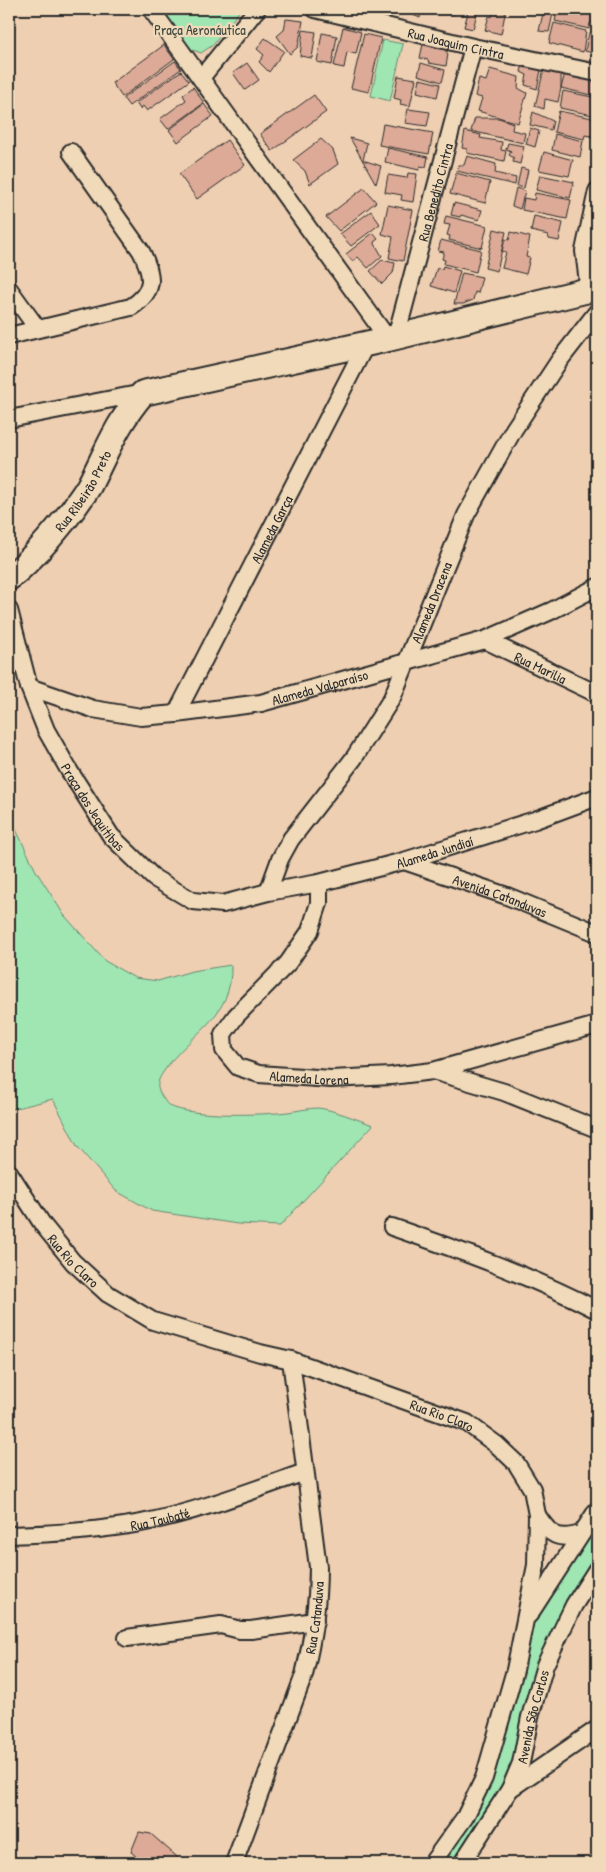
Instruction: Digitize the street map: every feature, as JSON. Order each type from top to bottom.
[{"type":"main road","points":[[143,393],[392,338],[593,289]]},
{"type":"main road","name":"Rua Ribeirão Preto","points":[[9,578],[31,560],[59,528],[88,487],[127,412],[143,393]]},
{"type":"street","points":[[151,9],[392,338]]},
{"type":"street","points":[[201,78],[257,9]]},
{"type":"street","name":"Rua Joaquim Cintra","points":[[315,9],[472,47],[597,73]]},
{"type":"street","name":"Rua Benedito Cintra","points":[[392,338],[472,47]]},
{"type":"street","points":[[9,336],[131,307],[143,299],[150,286],[150,268],[142,251],[71,152]]},
{"type":"street","points":[[593,289],[584,251],[597,191]]},
{"type":"street","points":[[9,289],[37,328]]},
{"type":"street","name":"Alameda Dracena","points":[[268,892],[280,859],[291,839],[354,758],[392,698],[466,515],[514,429],[560,361],[597,312]]},
{"type":"street","name":"Alameda Garça","points":[[176,714],[366,344]]},
{"type":"street","points":[[9,419],[143,393]]},
{"type":"street","name":"Alameda Valparaíso","points":[[29,687],[93,709],[141,717],[261,703],[485,640],[551,611],[597,587]]},
{"type":"street","name":"Praça dos Jequitibas","points":[[9,610],[29,687],[46,730],[111,836],[154,878],[193,901],[223,904],[268,892]]},
{"type":"street","name":"Rua Marilia","points":[[485,640],[597,694]]},
{"type":"street","name":"Alameda Jundiaí","points":[[268,892],[319,883],[404,862],[535,820],[597,797]]},
{"type":"street","name":"Avenida Catanduvas","points":[[404,862],[507,896],[597,934]]},
{"type":"street","name":"Alameda Lorena","points":[[319,883],[319,903],[310,931],[288,963],[236,1016],[223,1034],[224,1050],[238,1068],[259,1074],[331,1079],[391,1076],[433,1071],[597,1026]]},
{"type":"street","points":[[433,1071],[504,1092],[597,1129]]},
{"type":"street","name":"Rua Rio Claro","points":[[9,1172],[43,1225],[73,1262],[108,1294],[153,1321],[260,1353],[291,1360],[467,1423],[516,1462],[532,1489],[537,1515],[536,1565],[515,1670],[484,1778],[464,1817],[432,1863]]},
{"type":"street","points":[[392,1227],[514,1272],[597,1310]]},
{"type":"street","name":"Rua Catanduva","points":[[234,1863],[304,1675],[311,1647],[318,1596],[318,1567],[291,1360]]},
{"type":"street","name":"Rua Taubaté","points":[[9,1535],[98,1530],[143,1522],[199,1508],[305,1472]]},
{"type":"street","points":[[524,1623],[597,1510]]},
{"type":"street","points":[[537,1515],[546,1529],[556,1536],[567,1538],[581,1534]]},
{"type":"street","name":"Avenida São Carlos","points":[[462,1863],[510,1789],[521,1762],[530,1717],[545,1665],[574,1605],[597,1569]]},
{"type":"street","points":[[127,1638],[221,1625],[240,1630],[251,1630],[315,1621]]},
{"type":"street","points":[[510,1789],[555,1756],[597,1729]]},
{"type":"street","points":[[526,1738],[533,1747],[545,1756],[555,1756]]},
{"type":"green space","name":"Praça Aeronáutica","points":[[161,9],[241,9],[213,45],[201,53],[188,48]]},
{"type":"green space","points":[[383,40],[403,44],[390,101],[371,96]]},
{"type":"green space","points":[[9,815],[36,871],[64,915],[105,961],[135,978],[158,981],[192,971],[231,965],[230,983],[218,1012],[174,1057],[160,1078],[158,1084],[159,1091],[168,1105],[180,1110],[209,1114],[277,1113],[318,1108],[337,1112],[373,1125],[280,1226],[238,1224],[152,1211],[116,1191],[77,1146],[53,1099],[9,1110]]},
{"type":"green space","points":[[597,1510],[597,1569],[545,1665],[521,1763],[462,1863],[432,1863],[465,1817],[524,1623]]},
{"type":"building","points":[[406,9],[421,9],[420,18],[406,12]]},
{"type":"building","points":[[427,9],[441,9],[440,13]]},
{"type":"building","points":[[446,9],[456,9],[455,14],[445,12]]},
{"type":"building","points":[[469,9],[478,9],[473,29],[464,27]]},
{"type":"building","points":[[493,9],[506,9],[501,34],[485,30],[489,16],[492,17]]},
{"type":"building","points":[[544,9],[554,9],[549,32],[539,31]]},
{"type":"building","points":[[558,9],[587,9],[597,12],[596,20],[590,23],[589,29],[555,21]]},
{"type":"building","points":[[286,19],[303,21],[298,47],[290,54],[277,36],[284,30]]},
{"type":"building","points":[[554,23],[586,31],[583,52],[549,43]]},
{"type":"building","points":[[343,27],[361,32],[356,54],[347,52],[344,68],[334,66]]},
{"type":"building","points":[[303,30],[316,32],[312,58],[300,56]]},
{"type":"building","points":[[322,33],[337,36],[332,65],[317,62]]},
{"type":"building","points":[[589,33],[597,34],[597,54],[585,51]]},
{"type":"building","points":[[364,34],[381,38],[369,92],[351,88]]},
{"type":"building","points":[[265,38],[284,51],[269,72],[259,62],[264,55],[257,49]]},
{"type":"building","points":[[423,44],[442,47],[448,54],[446,66],[429,63],[428,60],[420,58]]},
{"type":"building","points":[[164,45],[174,59],[122,97],[112,83]]},
{"type":"building","points":[[175,61],[181,69],[129,106],[123,98]]},
{"type":"building","points":[[247,63],[259,80],[245,90],[233,73]]},
{"type":"building","points":[[421,63],[445,70],[442,82],[418,75]]},
{"type":"building","points":[[523,64],[541,70],[537,89],[525,85],[527,75],[521,72]]},
{"type":"building","points":[[490,69],[519,77],[518,88],[527,93],[518,123],[478,111],[482,98],[475,96],[479,79],[486,81]]},
{"type":"building","points":[[544,69],[561,75],[561,88],[558,102],[545,99],[544,109],[535,106]]},
{"type":"building","points":[[181,71],[189,81],[147,111],[143,106],[140,109],[136,103]]},
{"type":"building","points":[[565,73],[597,80],[595,96],[561,88]]},
{"type":"building","points":[[398,76],[416,79],[410,106],[400,104],[401,100],[394,98]]},
{"type":"building","points":[[420,79],[440,84],[437,97],[417,92]]},
{"type":"building","points":[[193,87],[204,103],[168,129],[160,119],[186,100],[183,95]]},
{"type":"building","points":[[563,91],[597,98],[597,116],[560,108]]},
{"type":"building","points":[[314,95],[326,112],[272,151],[260,134]]},
{"type":"building","points":[[204,104],[213,116],[178,142],[169,130]]},
{"type":"building","points":[[408,109],[430,112],[427,126],[405,123]]},
{"type":"building","points":[[559,111],[597,119],[594,137],[585,135],[584,139],[554,132]]},
{"type":"building","points":[[533,112],[553,121],[551,130],[530,125]]},
{"type":"building","points":[[475,118],[499,118],[513,123],[512,130],[525,133],[523,143],[471,131]]},
{"type":"building","points":[[383,124],[433,133],[429,154],[379,145]]},
{"type":"building","points":[[530,128],[539,131],[535,147],[526,144]]},
{"type":"building","points":[[465,131],[481,135],[480,138],[502,142],[501,150],[506,151],[504,161],[467,153],[467,149],[462,148]]},
{"type":"building","points":[[555,134],[583,141],[580,157],[552,150]]},
{"type":"building","points":[[350,138],[367,143],[363,160],[381,166],[376,184]]},
{"type":"building","points":[[321,139],[333,150],[338,164],[310,184],[305,171],[293,160]]},
{"type":"building","points":[[227,140],[245,165],[197,199],[179,174]]},
{"type":"building","points":[[508,143],[524,146],[520,164],[513,162],[514,158],[509,155],[511,151],[506,149]]},
{"type":"building","points":[[388,148],[428,157],[426,167],[420,166],[419,170],[385,162]]},
{"type":"building","points":[[544,152],[573,160],[569,176],[539,170]]},
{"type":"building","points":[[467,156],[496,164],[495,173],[516,178],[515,185],[457,171],[459,165],[464,165]]},
{"type":"building","points":[[521,168],[528,170],[524,188],[517,186]]},
{"type":"building","points":[[408,173],[417,174],[413,202],[401,200],[402,195],[385,192],[388,175],[407,178]]},
{"type":"building","points":[[456,173],[490,182],[485,203],[450,194]]},
{"type":"building","points":[[540,175],[574,182],[570,198],[536,190]]},
{"type":"building","points":[[364,188],[376,202],[339,231],[326,217]]},
{"type":"building","points":[[516,188],[525,191],[520,209],[512,206]]},
{"type":"building","points":[[535,193],[571,200],[567,219],[522,210],[524,198],[534,200]]},
{"type":"building","points":[[454,203],[482,210],[479,220],[461,215],[460,217],[451,215]]},
{"type":"building","points":[[388,205],[413,210],[403,261],[389,258],[393,237],[382,234]]},
{"type":"building","points":[[371,211],[380,224],[351,246],[340,234]]},
{"type":"building","points":[[446,216],[487,226],[482,248],[449,240],[450,236],[447,235],[450,225],[444,224]]},
{"type":"building","points":[[534,216],[563,223],[559,241],[549,239],[548,235],[531,231]]},
{"type":"building","points":[[494,229],[506,232],[497,271],[485,268]]},
{"type":"building","points":[[511,232],[530,237],[526,257],[530,258],[526,274],[502,268],[506,252],[502,251],[505,239],[509,240]]},
{"type":"building","points":[[373,233],[378,239],[374,242],[382,256],[368,268],[358,257],[353,262],[346,254]]},
{"type":"building","points":[[441,240],[481,250],[476,272],[444,264],[445,260],[442,259],[444,252],[438,251]]},
{"type":"building","points":[[382,260],[395,263],[393,273],[382,284],[370,271]]},
{"type":"building","points":[[443,266],[460,271],[454,293],[431,286],[437,268],[442,269]]},
{"type":"building","points":[[462,273],[482,277],[478,293],[475,292],[473,300],[463,304],[454,304]]},
{"type":"building","points":[[139,1832],[151,1834],[184,1863],[144,1863],[131,1852]]}]
